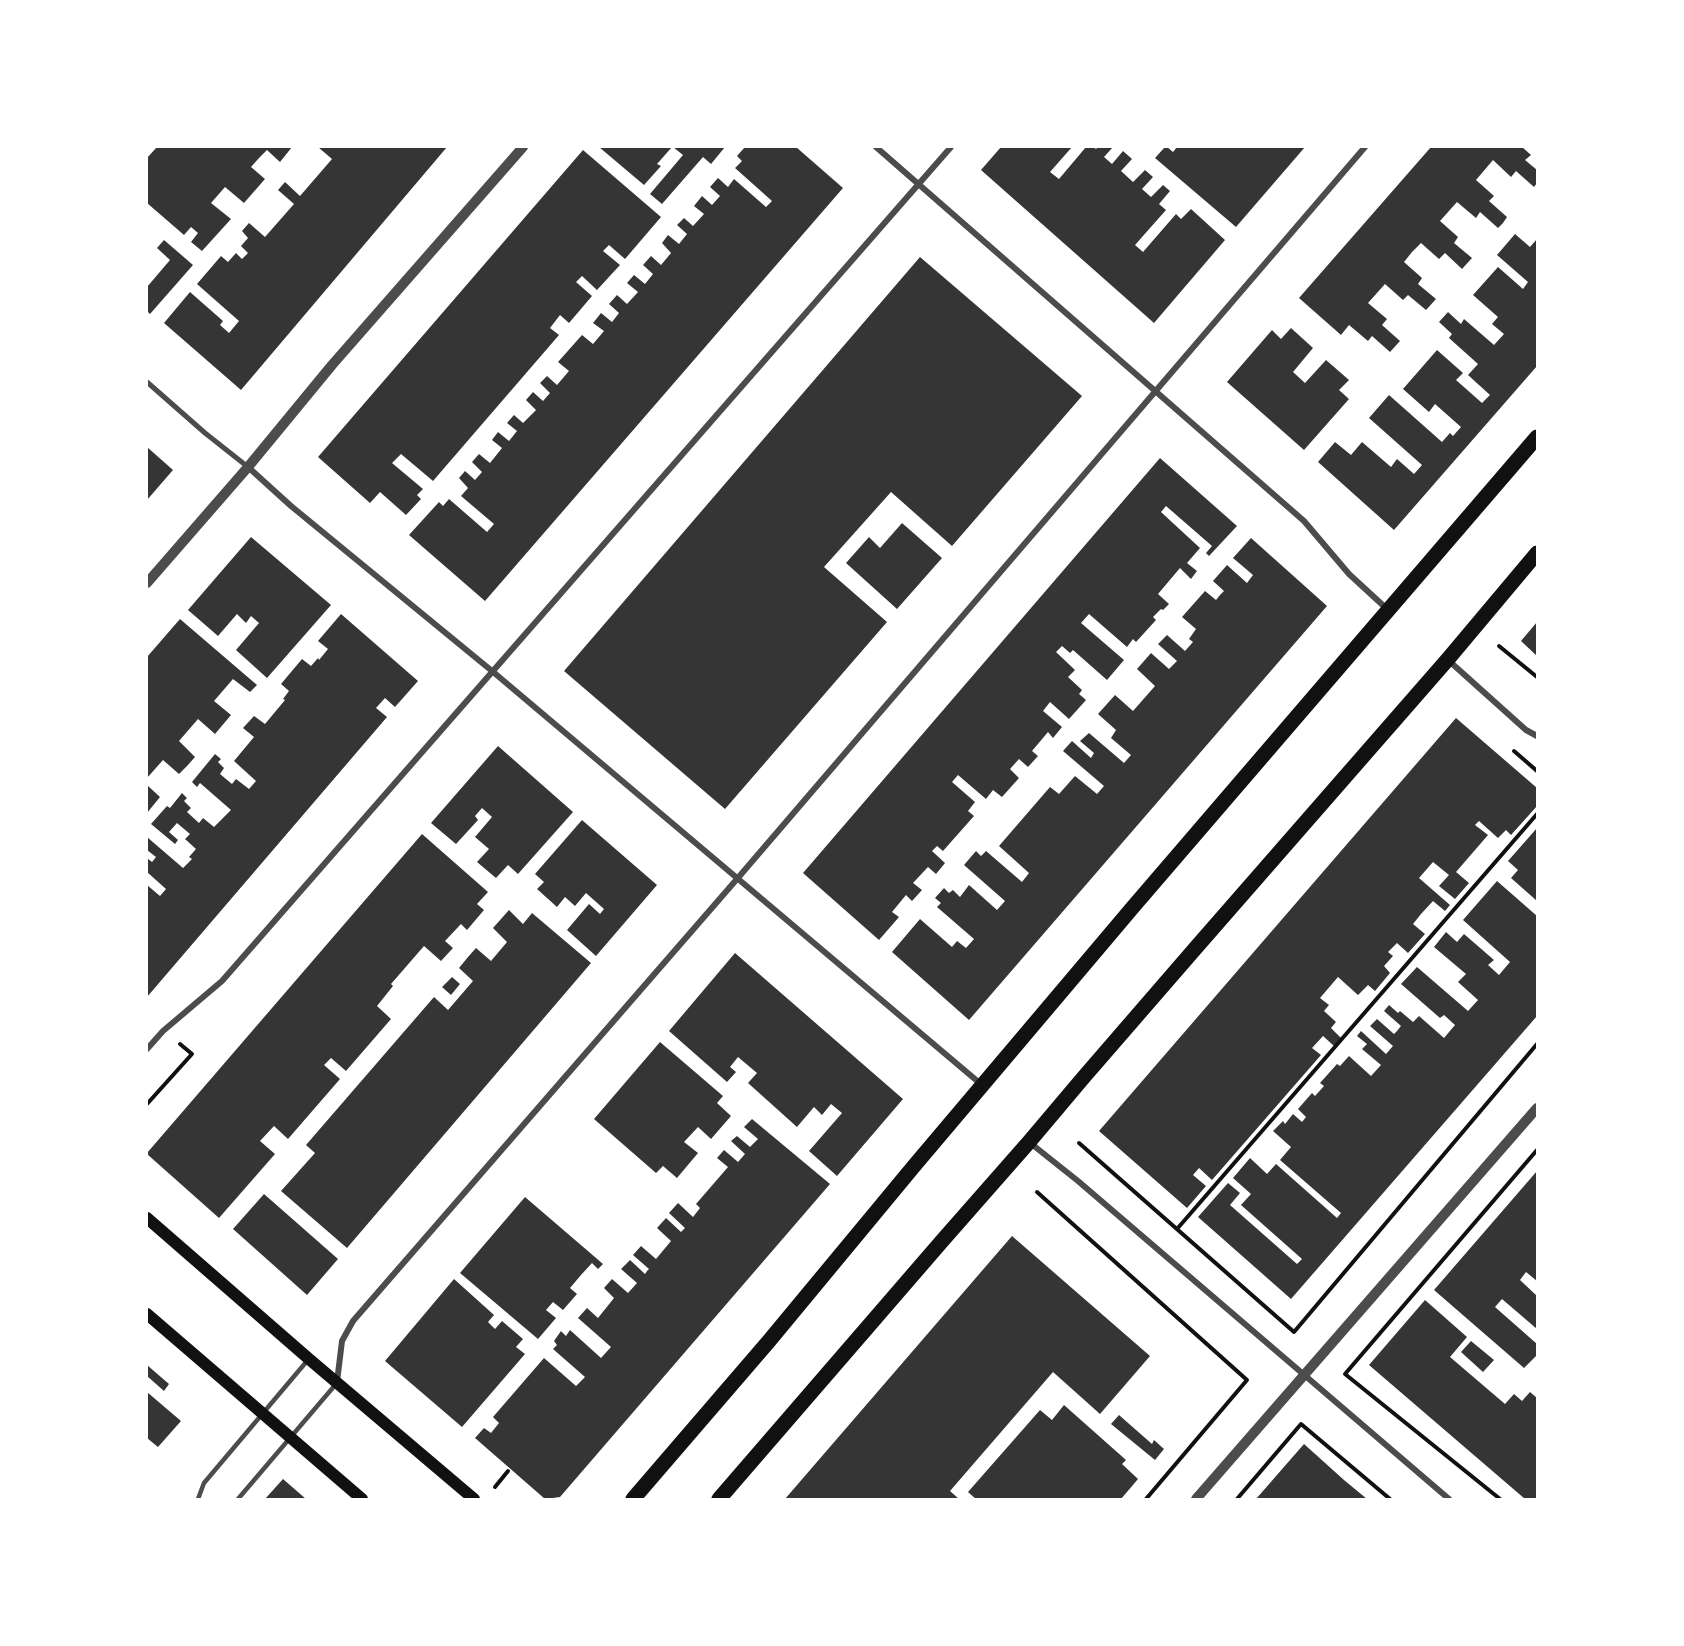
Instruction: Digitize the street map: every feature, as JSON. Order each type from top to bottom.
[{"type":"main road","points":[[633,1499],[1537,437]]},
{"type":"main road","points":[[719,1499],[1448,659],[1537,553]]},
{"type":"main road","points":[[147,1218],[474,1499]]},
{"type":"main road","points":[[147,1314],[362,1499]]},
{"type":"street","points":[[147,583],[248,467],[332,365],[523,147]]},
{"type":"street","points":[[876,147],[1304,521],[1349,574],[1388,610]]},
{"type":"street","points":[[147,1049],[163,1031],[222,981],[951,147]]},
{"type":"street","points":[[337,1382],[342,1341],[353,1322],[737,879],[1365,147]]},
{"type":"street","points":[[147,382],[205,434],[248,467],[291,506],[492,671],[983,1086]]},
{"type":"street","points":[[1448,659],[1526,730],[1537,736]]},
{"type":"street","points":[[1196,1499],[1537,1108]]},
{"type":"street","points":[[1029,1143],[1078,1181],[1449,1499]]},
{"type":"lane","points":[[198,1499],[204,1483],[309,1359]]},
{"type":"lane","points":[[238,1499],[337,1382]]},
{"type":"path","points":[[1499,646],[1537,677]]},
{"type":"path","points":[[1177,1229],[1537,814]]},
{"type":"path","points":[[1079,1143],[1294,1332],[1537,1044]]},
{"type":"path","points":[[147,1104],[192,1053]]},
{"type":"path","points":[[1500,1499],[1345,1374],[1537,1150]]},
{"type":"path","points":[[1037,1192],[1247,1380],[1146,1499]]},
{"type":"path","points":[[1237,1499],[1301,1424],[1390,1499]]},
{"type":"building","points":[[157,147],[292,147],[280,162],[267,150],[251,167],[265,179],[244,203],[225,187],[211,203],[231,219],[202,251],[191,242],[198,233],[191,227],[184,235],[147,203],[147,158]]},
{"type":"building","points":[[318,147],[447,147],[241,390],[164,323],[190,292],[223,321],[220,325],[229,333],[239,321],[197,284],[221,256],[228,262],[236,253],[242,259],[248,253],[241,246],[248,238],[242,231],[249,223],[265,237],[294,204],[278,190],[285,182],[300,196],[332,159]]},
{"type":"building","points":[[599,147],[672,147],[657,164],[661,166],[644,185]]},
{"type":"building","points":[[673,147],[725,147],[711,164],[703,157],[662,204],[650,194],[683,155]]},
{"type":"building","points":[[745,147],[796,147],[843,188],[485,601],[409,535],[439,502],[443,506],[449,499],[487,532],[494,524],[461,496],[468,488],[459,478],[465,471],[475,480],[482,472],[472,462],[479,454],[490,463],[502,448],[492,440],[498,432],[509,441],[517,431],[507,423],[514,415],[523,423],[536,410],[526,400],[533,392],[543,401],[550,393],[540,383],[547,376],[557,385],[569,371],[558,362],[582,335],[593,344],[604,331],[593,323],[601,313],[612,322],[619,313],[609,304],[617,295],[627,304],[638,292],[627,283],[634,275],[645,284],[653,274],[643,265],[651,256],[661,265],[671,253],[662,243],[668,235],[679,244],[687,234],[677,225],[684,218],[693,226],[704,214],[694,206],[702,196],[712,205],[720,196],[710,187],[718,178],[728,187],[734,179],[766,207],[772,201],[735,168],[742,161],[737,156]]},
{"type":"building","points":[[1001,147],[1072,147],[1050,172],[1059,179],[1086,147],[1096,149],[1113,147],[1104,157],[1112,164],[1123,151],[1132,159],[1121,171],[1133,182],[1145,170],[1153,177],[1142,189],[1151,197],[1163,185],[1170,191],[1159,204],[1166,210],[1135,245],[1143,252],[1176,214],[1181,219],[1191,209],[1225,240],[1154,323],[981,170]]},
{"type":"building","points":[[1165,147],[1173,152],[1177,147],[1305,147],[1236,227],[1155,158]]},
{"type":"building","points":[[1431,147],[1522,147],[1531,155],[1525,160],[1537,170],[1537,183],[1534,187],[1516,171],[1511,177],[1493,160],[1476,180],[1494,196],[1489,201],[1507,217],[1503,223],[1498,228],[1480,212],[1476,218],[1457,202],[1440,221],[1458,237],[1454,243],[1472,258],[1462,269],[1445,253],[1439,259],[1421,243],[1412,252],[1404,262],[1422,278],[1418,284],[1436,299],[1426,310],[1408,295],[1403,300],[1385,284],[1368,303],[1387,319],[1382,325],[1400,341],[1390,352],[1372,336],[1368,341],[1349,325],[1341,335],[1299,298]]},
{"type":"building","points":[[583,150],[661,217],[625,259],[609,245],[603,251],[620,265],[597,290],[582,276],[576,282],[592,296],[569,323],[560,315],[550,328],[559,335],[433,481],[401,454],[392,463],[423,489],[417,495],[421,499],[406,515],[380,492],[370,503],[318,457]]},
{"type":"building","points":[[1515,234],[1530,247],[1537,239],[1537,366],[1394,530],[1318,462],[1335,442],[1351,455],[1362,442],[1391,467],[1397,459],[1414,474],[1422,465],[1369,418],[1389,395],[1442,442],[1450,433],[1453,436],[1461,427],[1435,404],[1429,412],[1403,389],[1437,350],[1463,373],[1456,380],[1482,403],[1490,395],[1468,375],[1478,364],[1449,338],[1452,334],[1439,322],[1448,312],[1461,324],[1464,319],[1494,345],[1504,334],[1492,324],[1498,317],[1473,295],[1498,267],[1523,289],[1528,282],[1497,255]]},
{"type":"building","points":[[164,240],[193,265],[150,314],[147,311],[147,287],[170,260],[157,248]]},
{"type":"building","points":[[920,257],[1082,396],[952,546],[891,492],[824,567],[887,622],[725,809],[564,671]]},
{"type":"building","points":[[1291,328],[1313,348],[1293,372],[1305,383],[1326,360],[1349,380],[1339,390],[1349,399],[1304,450],[1227,382],[1272,330],[1281,339]]},
{"type":"building","points":[[147,447],[173,470],[147,500]]},
{"type":"building","points":[[1160,458],[1237,526],[1209,556],[1206,553],[1212,546],[1166,506],[1161,512],[1200,548],[1187,563],[1197,571],[1191,579],[1180,568],[1158,594],[1169,604],[1153,617],[1156,620],[1136,642],[1133,639],[1127,647],[1089,614],[1081,623],[1124,660],[1107,680],[1073,650],[1070,653],[1062,646],[1056,652],[1075,670],[1068,677],[1082,690],[1079,694],[1086,700],[1069,719],[1050,702],[1043,711],[1062,727],[1053,738],[1048,732],[1032,751],[1038,756],[1028,767],[1019,759],[1010,769],[1019,778],[1002,797],[993,790],[986,799],[958,775],[952,782],[975,802],[968,811],[974,816],[943,851],[937,846],[932,851],[945,863],[936,874],[928,867],[913,883],[922,890],[912,901],[906,895],[892,912],[899,917],[879,940],[803,873]]},
{"type":"building","points":[[902,523],[942,558],[897,609],[846,563],[869,537],[880,548]]},
{"type":"building","points":[[251,537],[331,605],[267,678],[236,650],[259,623],[251,616],[246,623],[237,614],[218,636],[188,610]]},
{"type":"building","points":[[1251,538],[1327,606],[969,1020],[892,952],[920,919],[952,947],[957,941],[966,948],[974,939],[937,907],[941,903],[935,898],[944,888],[949,893],[953,890],[960,897],[969,885],[997,910],[1005,901],[964,865],[976,851],[981,856],[986,851],[1022,882],[1029,873],[999,846],[1050,787],[1059,794],[1075,776],[1097,794],[1104,786],[1063,751],[1072,741],[1091,758],[1094,753],[1080,741],[1089,733],[1124,763],[1131,755],[1111,738],[1116,730],[1098,714],[1115,695],[1133,711],[1155,686],[1137,669],[1151,653],[1169,669],[1177,661],[1158,644],[1167,635],[1185,651],[1193,642],[1189,639],[1196,629],[1182,617],[1205,591],[1216,600],[1224,591],[1213,581],[1227,565],[1247,583],[1253,575],[1233,558]]},
{"type":"building","points":[[341,614],[418,681],[395,707],[385,698],[376,708],[387,717],[147,997],[147,885],[160,896],[166,889],[147,872],[147,858],[152,862],[156,857],[147,850],[147,837],[183,868],[192,859],[189,857],[196,849],[185,839],[190,834],[177,823],[169,832],[178,840],[175,844],[151,824],[167,806],[170,808],[182,793],[187,798],[184,801],[191,808],[187,812],[199,823],[203,818],[214,827],[231,810],[200,783],[197,787],[192,782],[215,754],[221,759],[218,762],[224,768],[220,774],[232,784],[236,779],[249,789],[256,781],[234,761],[254,737],[243,728],[254,716],[265,724],[285,700],[283,699],[289,691],[281,684],[302,659],[311,666],[318,658],[319,660],[328,649],[318,641]]},
{"type":"building","points":[[180,619],[257,685],[250,692],[233,679],[214,701],[231,715],[215,734],[198,719],[179,741],[195,757],[179,774],[163,760],[147,778],[147,657]]},
{"type":"building","points":[[1537,622],[1537,656],[1521,641]]},
{"type":"building","points":[[1456,718],[1537,788],[1537,806],[1511,835],[1506,830],[1498,838],[1479,821],[1475,825],[1488,835],[1456,872],[1469,883],[1455,899],[1439,886],[1449,875],[1433,862],[1419,878],[1450,905],[1445,911],[1433,901],[1421,914],[1413,924],[1425,934],[1408,953],[1397,943],[1388,952],[1393,956],[1384,966],[1390,973],[1375,991],[1368,985],[1358,995],[1338,977],[1320,998],[1329,1005],[1324,1011],[1336,1022],[1331,1028],[1341,1038],[1334,1046],[1323,1036],[1312,1048],[1321,1055],[1212,1180],[1199,1168],[1193,1175],[1206,1186],[1187,1208],[1099,1131]]},
{"type":"building","points":[[498,746],[573,812],[518,874],[508,865],[496,878],[477,862],[489,849],[475,837],[492,817],[482,808],[475,816],[478,820],[456,844],[431,823]]},
{"type":"building","points":[[147,785],[160,797],[147,813]]},
{"type":"building","points":[[582,820],[657,885],[596,956],[567,930],[589,904],[600,914],[604,909],[586,893],[575,906],[565,897],[557,907],[537,889],[544,882],[535,874]]},
{"type":"building","points":[[1537,828],[1537,901],[1511,878],[1518,870],[1508,861]]},
{"type":"building","points":[[422,834],[488,892],[477,904],[484,910],[467,930],[461,924],[445,941],[453,948],[441,961],[424,946],[391,984],[393,986],[377,1006],[391,1019],[346,1071],[331,1058],[324,1065],[340,1079],[288,1139],[274,1126],[260,1141],[275,1154],[219,1218],[147,1153]]},
{"type":"building","points":[[1497,881],[1537,916],[1537,1016],[1291,1299],[1198,1217],[1228,1183],[1240,1193],[1230,1205],[1297,1264],[1302,1259],[1241,1205],[1251,1194],[1233,1178],[1250,1158],[1267,1174],[1276,1164],[1337,1218],[1341,1213],[1280,1160],[1291,1147],[1273,1131],[1283,1121],[1285,1124],[1293,1114],[1302,1122],[1306,1117],[1298,1109],[1312,1093],[1315,1096],[1324,1086],[1320,1083],[1337,1064],[1340,1066],[1349,1056],[1371,1076],[1381,1065],[1362,1049],[1367,1044],[1357,1036],[1361,1031],[1386,1054],[1393,1046],[1370,1026],[1377,1019],[1394,1034],[1397,1031],[1401,1026],[1384,1011],[1389,1005],[1413,1022],[1419,1016],[1444,1038],[1455,1025],[1444,1015],[1440,1018],[1401,984],[1417,967],[1468,1011],[1478,1000],[1458,982],[1466,974],[1434,947],[1446,932],[1457,942],[1464,934],[1494,960],[1488,965],[1499,975],[1510,962],[1463,920]]},
{"type":"building","points":[[509,910],[523,924],[532,913],[591,963],[347,1248],[281,1191],[315,1153],[306,1145],[434,997],[448,1010],[473,981],[459,968],[476,948],[491,961],[507,942],[493,928]]},
{"type":"building","points":[[735,953],[903,1099],[837,1176],[809,1151],[842,1113],[831,1104],[822,1115],[814,1107],[797,1127],[748,1083],[757,1073],[738,1057],[730,1067],[736,1072],[727,1082],[669,1031]]},
{"type":"building","points":[[452,977],[460,984],[451,995],[442,987]]},
{"type":"building","points":[[660,1042],[723,1096],[717,1103],[731,1116],[711,1139],[698,1127],[684,1142],[698,1153],[677,1178],[663,1166],[656,1173],[594,1119]]},
{"type":"building","points":[[752,1119],[830,1184],[560,1497],[545,1499],[475,1438],[484,1428],[491,1433],[499,1423],[493,1417],[544,1358],[576,1386],[585,1377],[553,1349],[557,1345],[554,1341],[561,1331],[566,1336],[570,1330],[601,1358],[611,1347],[578,1318],[587,1308],[598,1318],[614,1298],[604,1288],[612,1279],[628,1293],[637,1283],[621,1269],[630,1260],[645,1274],[649,1269],[633,1255],[641,1246],[656,1259],[671,1241],[657,1228],[666,1218],[681,1232],[685,1228],[669,1213],[678,1203],[693,1217],[700,1208],[696,1204],[728,1167],[717,1158],[724,1150],[738,1162],[745,1154],[731,1141],[737,1136],[750,1147],[758,1139],[744,1127]]},
{"type":"building","points":[[1537,1171],[1537,1281],[1526,1272],[1520,1280],[1537,1296],[1537,1329],[1502,1299],[1495,1307],[1537,1344],[1537,1355],[1524,1368],[1434,1290]]},
{"type":"building","points":[[264,1194],[338,1259],[307,1295],[233,1229]]},
{"type":"building","points":[[525,1197],[603,1264],[598,1269],[592,1263],[581,1275],[570,1288],[577,1294],[563,1310],[553,1302],[546,1310],[556,1318],[538,1339],[460,1273]]},
{"type":"building","points":[[1012,1236],[1150,1356],[1100,1414],[1053,1372],[950,1491],[959,1499],[785,1499]]},
{"type":"building","points":[[454,1279],[494,1315],[488,1322],[495,1329],[502,1321],[523,1339],[516,1347],[525,1354],[462,1427],[385,1361]]},
{"type":"building","points":[[1425,1300],[1467,1337],[1450,1357],[1505,1404],[1514,1394],[1522,1401],[1530,1392],[1537,1398],[1537,1499],[1525,1499],[1369,1365]]},
{"type":"building","points":[[1471,1341],[1494,1360],[1483,1372],[1461,1352]]},
{"type":"building","points":[[147,1365],[169,1384],[164,1391],[147,1376]]},
{"type":"building","points":[[147,1392],[181,1421],[158,1447],[147,1438]]},
{"type":"building","points":[[1064,1405],[1126,1460],[1122,1464],[1138,1479],[1121,1499],[976,1499],[968,1492],[1040,1410],[1052,1420]]},
{"type":"building","points":[[1119,1415],[1152,1444],[1154,1440],[1164,1449],[1155,1460],[1111,1424]]},
{"type":"building","points":[[1304,1444],[1344,1480],[1367,1499],[1256,1499]]},
{"type":"building","points":[[283,1479],[306,1499],[265,1499]]}]
